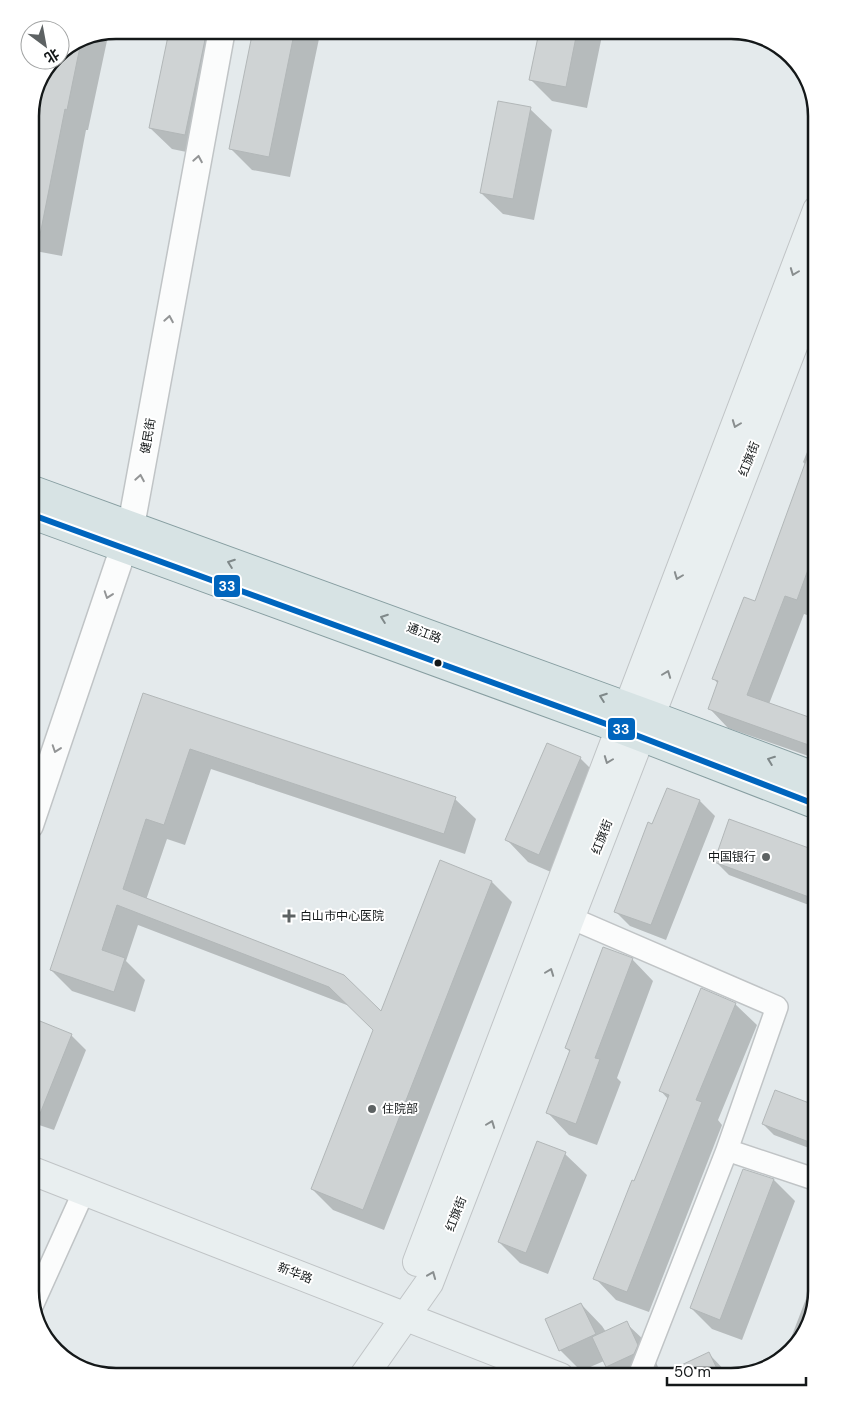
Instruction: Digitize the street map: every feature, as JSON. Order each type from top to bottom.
[{"type":"main road","points":[[405,1315],[410,1279],[635,722],[808,235]]},
{"type":"main road","name":"红旗街","points":[[369,1368],[429,1283],[571,918],[635,722],[808,306]]},
{"type":"main road","name":"通江路","points":[[39,493],[128,537],[635,722],[808,774]]},
{"type":"main road","name":"通江路","points":[[39,516],[128,537]]},
{"type":"main road","name":"通江路","points":[[635,722],[808,801]]},
{"type":"main road","name":"新华路","points":[[39,1174],[538,1368]]},
{"type":"street","name":"健民街","points":[[39,799],[128,537],[220,39]]},
{"type":"street","points":[[571,918],[777,1007],[727,1150],[642,1368]]},
{"type":"street","points":[[727,1150],[808,1177]]},
{"type":"street","points":[[39,1291],[84,1191]]},
{"type":"building","points":[[167,39],[205,39],[185,135],[149,128]]},
{"type":"building","points":[[251,39],[293,39],[269,157],[229,149]]},
{"type":"building","points":[[538,39],[576,39],[566,87],[529,80]]},
{"type":"building","points":[[80,48],[67,110],[65,109],[39,240],[39,111],[41,96],[54,70],[70,70],[70,54]]},
{"type":"building","points":[[498,101],[531,107],[513,199],[480,193]]},
{"type":"building","points":[[808,455],[808,570],[797,600],[785,596],[747,695],[808,717],[808,745],[708,709],[718,681],[712,679],[744,597],[755,601]]},
{"type":"building","points":[[143,693],[456,797],[444,834],[190,749],[164,825],[146,819],[123,889],[344,975],[381,1011],[440,860],[492,881],[363,1210],[311,1189],[373,1030],[329,987],[117,905],[102,950],[125,958],[114,992],[50,970]]},
{"type":"building","points":[[547,743],[581,757],[539,855],[505,840]]},
{"type":"building","points":[[667,788],[700,800],[651,925],[614,912],[648,822],[652,824]]},
{"type":"building","name":"中国银行","points":[[729,819],[808,848],[808,897],[714,862]]},
{"type":"building","points":[[603,947],[633,958],[595,1058],[600,1059],[576,1124],[546,1113],[570,1050],[565,1048]]},
{"type":"building","points":[[701,988],[736,1003],[696,1100],[702,1102],[627,1292],[593,1279],[632,1180],[634,1181],[669,1095],[659,1091]]},
{"type":"building","points":[[39,1021],[72,1034],[39,1116]]},
{"type":"building","points":[[775,1090],[808,1103],[808,1142],[762,1124]]},
{"type":"building","points":[[537,1141],[566,1152],[526,1253],[498,1242]]},
{"type":"building","points":[[743,1169],[774,1179],[720,1320],[690,1308]]},
{"type":"building","points":[[581,1303],[596,1334],[559,1351],[545,1319]]},
{"type":"building","points":[[627,1321],[638,1345],[634,1354],[606,1367],[592,1337]]},
{"type":"building","points":[[709,1352],[717,1368],[675,1368]]},
{"type":"transit line","name":"33","points":[[39,517],[620,729],[808,802]]},
{"type":"place","name":"中国银行","points":[[766,857]]},
{"type":"place","name":"白山市中心医院","points":[[289,916]]},
{"type":"place","name":"住院部","points":[[372,1109]]}]
